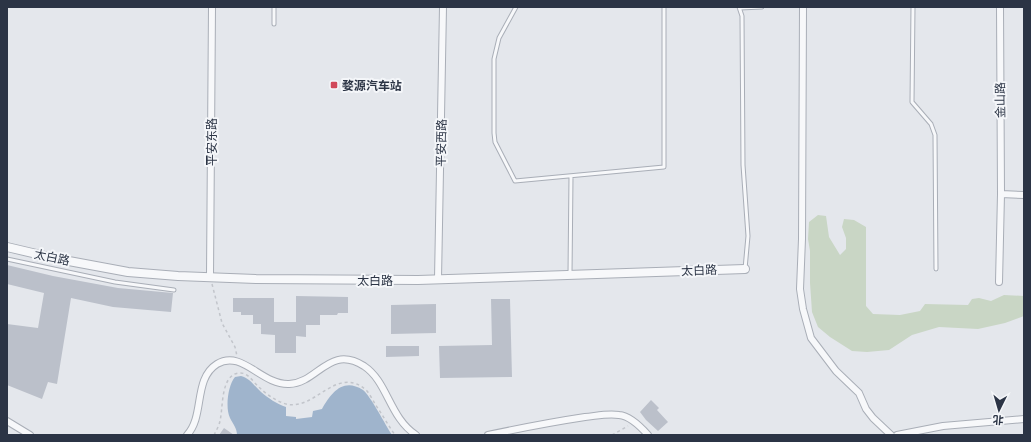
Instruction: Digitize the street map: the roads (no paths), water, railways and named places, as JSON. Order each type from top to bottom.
[{"type":"street","name":"平安东路","points":[[210,276],[212,7]]},
{"type":"street","name":"平安西路","points":[[438,279],[444,7]]},
{"type":"street","points":[[803,7],[802,239],[800,289],[803,309],[811,338],[836,371],[859,393],[866,409],[873,418],[891,435]]},
{"type":"street","name":"金山路","points":[[999,282],[1001,194],[1000,7]]},
{"type":"street","points":[[1001,194],[1024,195]]},
{"type":"street","name":"太白路","points":[[7,247],[58,259],[128,272],[178,276],[210,276],[256,279],[438,279],[745,269]]},
{"type":"street","points":[[187,435],[195,423],[204,380],[217,364],[234,359],[245,364],[269,380],[280,384],[297,383],[329,363],[341,360],[353,361],[372,372],[400,420],[407,429],[416,435]]},
{"type":"street","points":[[488,435],[553,422],[609,414],[627,417],[648,435]]},
{"type":"street","points":[[897,435],[942,426],[1024,419]]},
{"type":"street","points":[[7,421],[30,435]]},
{"type":"lane","points":[[274,7],[274,24]]},
{"type":"lane","points":[[516,7],[499,38],[494,59],[495,142],[515,181],[571,177],[664,167],[664,7]]},
{"type":"lane","points":[[745,269],[748,236],[743,165],[742,16],[740,8],[762,7]]},
{"type":"lane","points":[[913,7],[912,102],[931,124],[935,135],[936,269]]},
{"type":"lane","points":[[570,274],[571,177]]},
{"type":"lane","points":[[7,259],[115,282],[174,290]]},
{"type":"water","points":[[241,376],[249,380],[270,399],[286,407],[286,416],[296,417],[296,419],[312,417],[313,411],[322,409],[329,397],[338,389],[349,385],[356,386],[363,390],[370,398],[392,435],[237,435],[236,428],[228,414],[228,403],[231,385],[235,377]]},
{"type":"place","name":"婺源汽车站","points":[[334,85]]}]
